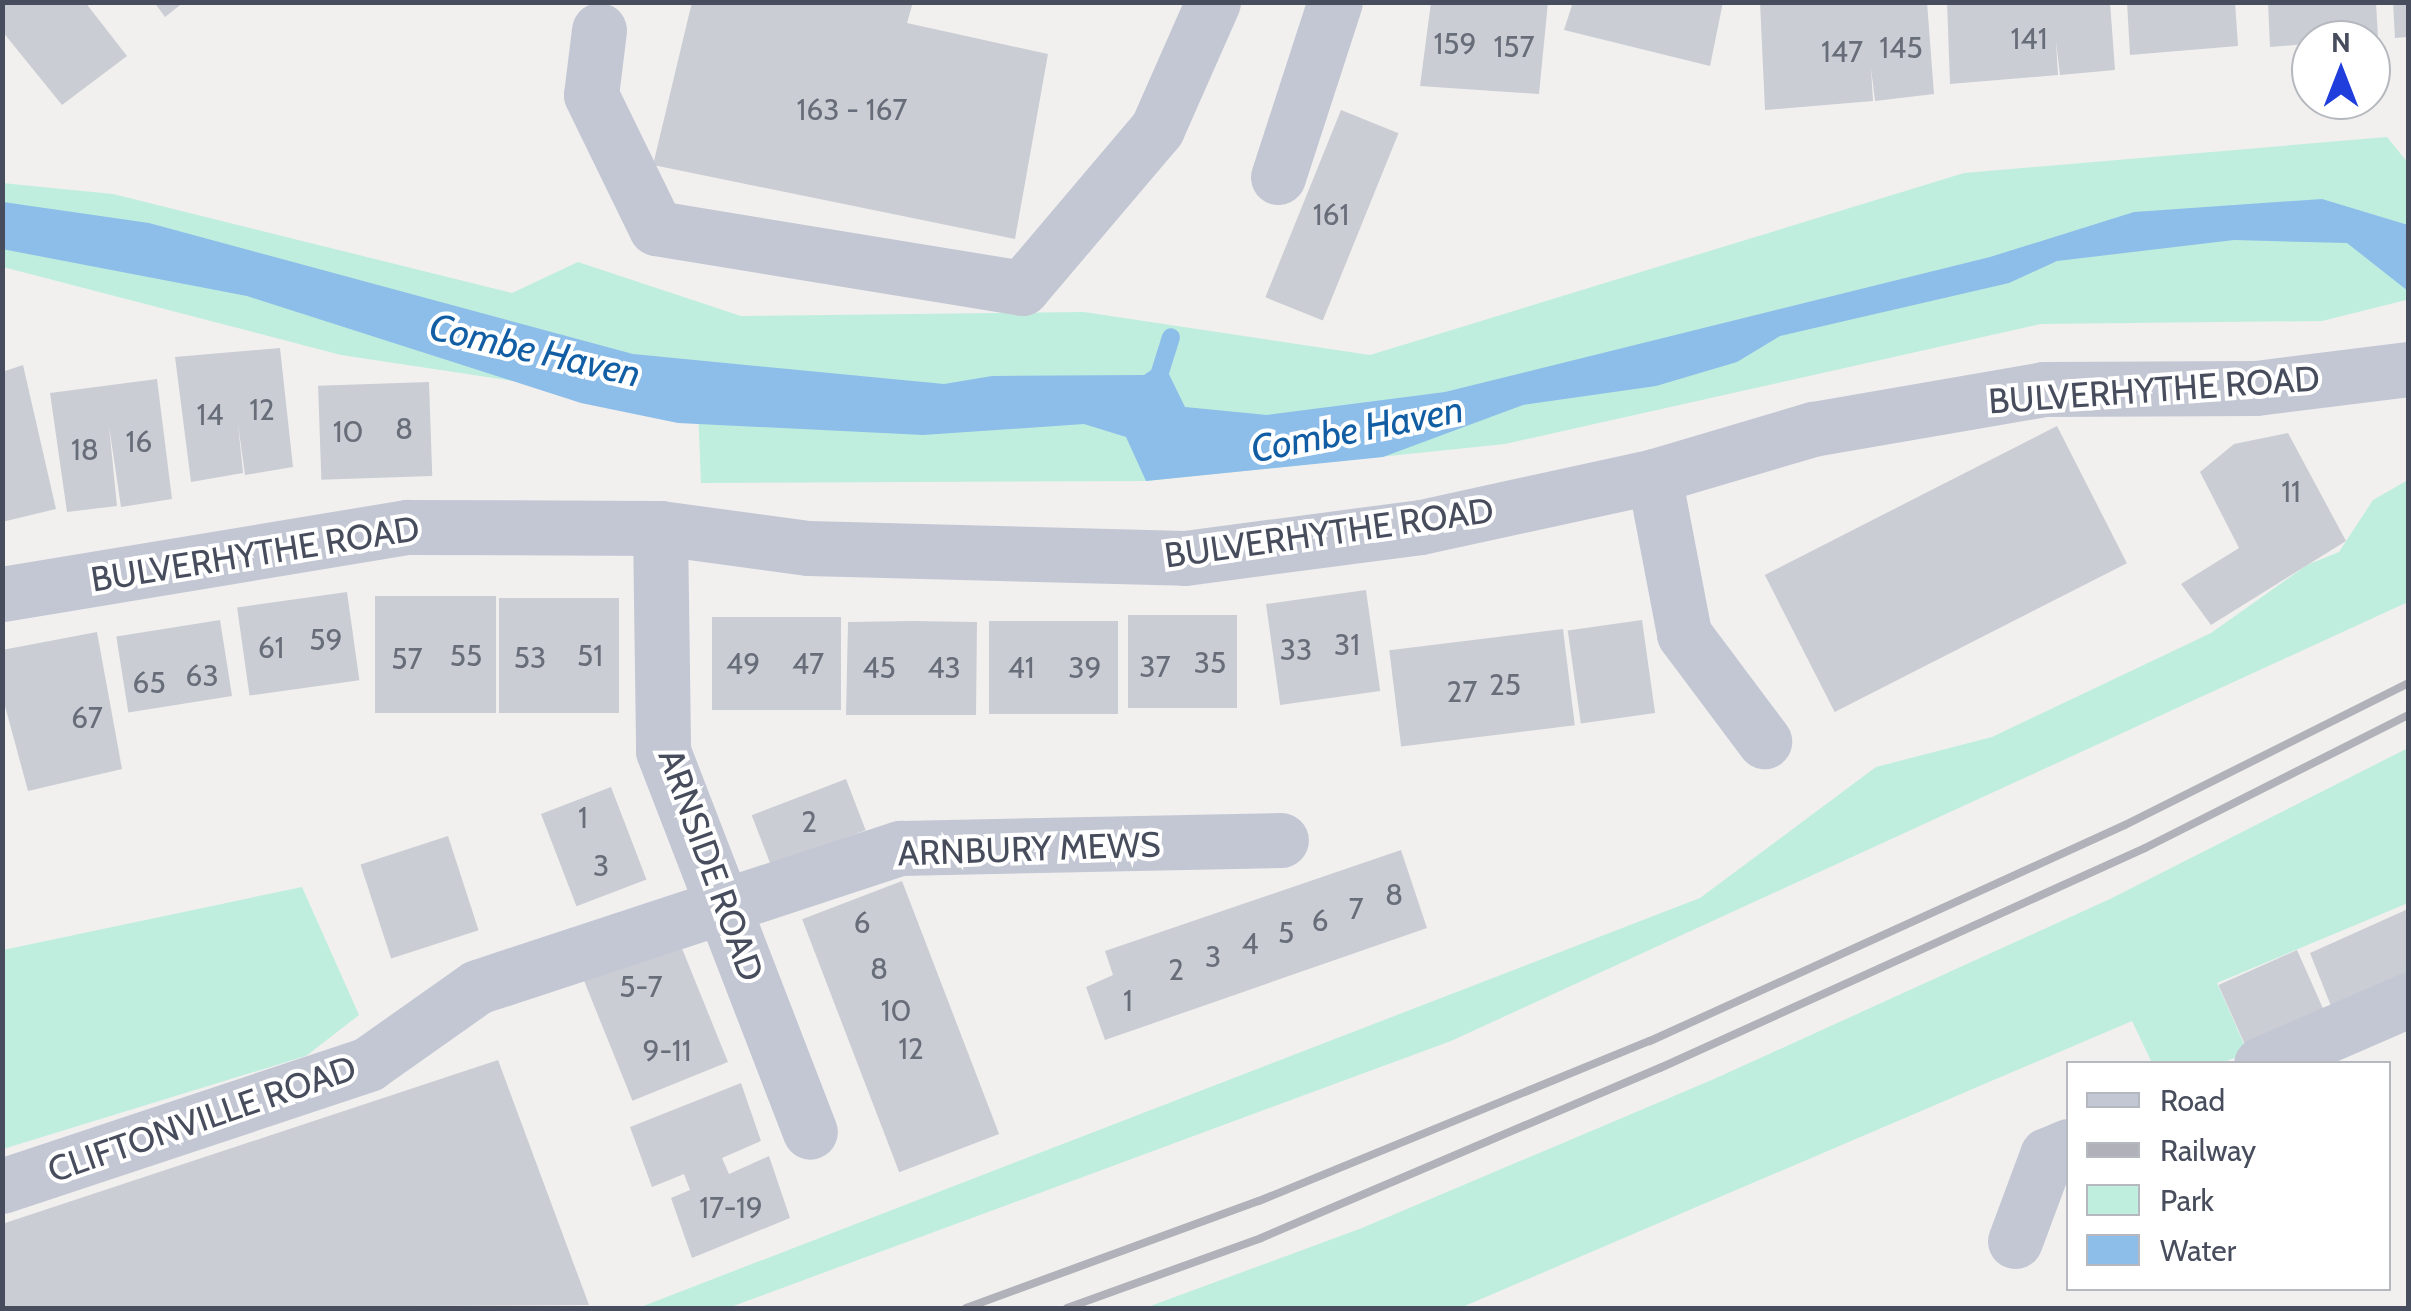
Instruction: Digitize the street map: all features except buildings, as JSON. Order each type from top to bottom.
[{"type":"street","points":[[599,30],[590,95],[656,228],[1022,288],[1157,129],[1213,2]]},
{"type":"street","points":[[1278,177],[1335,2]]},
{"type":"street","name":"BULVERHYTHE ROAD","points":[[2,594],[407,526],[660,528],[808,548],[1186,558],[1421,526],[1654,476],[1813,429],[2044,390],[2256,388],[2408,368]]},
{"type":"street","points":[[1654,476],[1684,634],[1764,741]]},
{"type":"street","name":"ARNSIDE ROAD","points":[[660,528],[663,750],[810,1132]]},
{"type":"street","name":"ARNBURY MEWS","points":[[726,906],[900,848],[1282,840]]},
{"type":"street","name":"CLIFTONVILLE ROAD","points":[[2,1186],[368,1064],[477,987],[726,906]]},
{"type":"street","points":[[2267,1061],[2408,1000]]},
{"type":"street","points":[[2015,1241],[2048,1155],[2066,1147]]},
{"type":"green space","points":[[2387,137],[2408,163],[2406,300],[2322,321],[2041,324],[1505,444],[1146,481],[701,483],[698,409],[341,355],[3,267],[2,183],[113,194],[512,293],[578,262],[741,316],[1084,312],[1370,355],[1964,173]]},
{"type":"green space","points":[[2408,480],[2408,602],[1451,1041],[728,1308],[638,1308],[1700,898],[1876,767],[1992,737],[2211,633],[2307,565],[2339,552],[2373,500]]},
{"type":"green space","points":[[2408,748],[2408,903],[2217,983],[2248,1053],[2226,1061],[2151,1061],[2132,1021],[1460,1308],[1145,1308],[1362,1228],[1714,1079],[2110,899]]},
{"type":"green space","points":[[302,887],[359,1015],[306,1056],[3,1149],[3,950]]},
{"type":"water","name":"Combe Haven","points":[[2322,199],[2408,225],[2408,291],[2347,243],[2234,240],[2057,261],[2009,283],[1780,336],[1737,362],[1656,386],[1523,405],[1383,457],[1146,481],[1126,437],[1084,424],[923,435],[678,423],[581,403],[247,296],[2,249],[3,202],[149,223],[633,354],[944,384],[992,376],[1144,375],[1163,362],[1185,407],[1267,415],[1445,392],[1990,257],[2134,212]]},
{"type":"waterway","points":[[1156,385],[1171,337]]},
{"type":"railway","points":[[966,1308],[1259,1201],[1650,1041],[2125,825],[2408,683]]},
{"type":"railway","points":[[1067,1308],[1261,1238],[1660,1068],[2145,848],[2408,715]]}]
